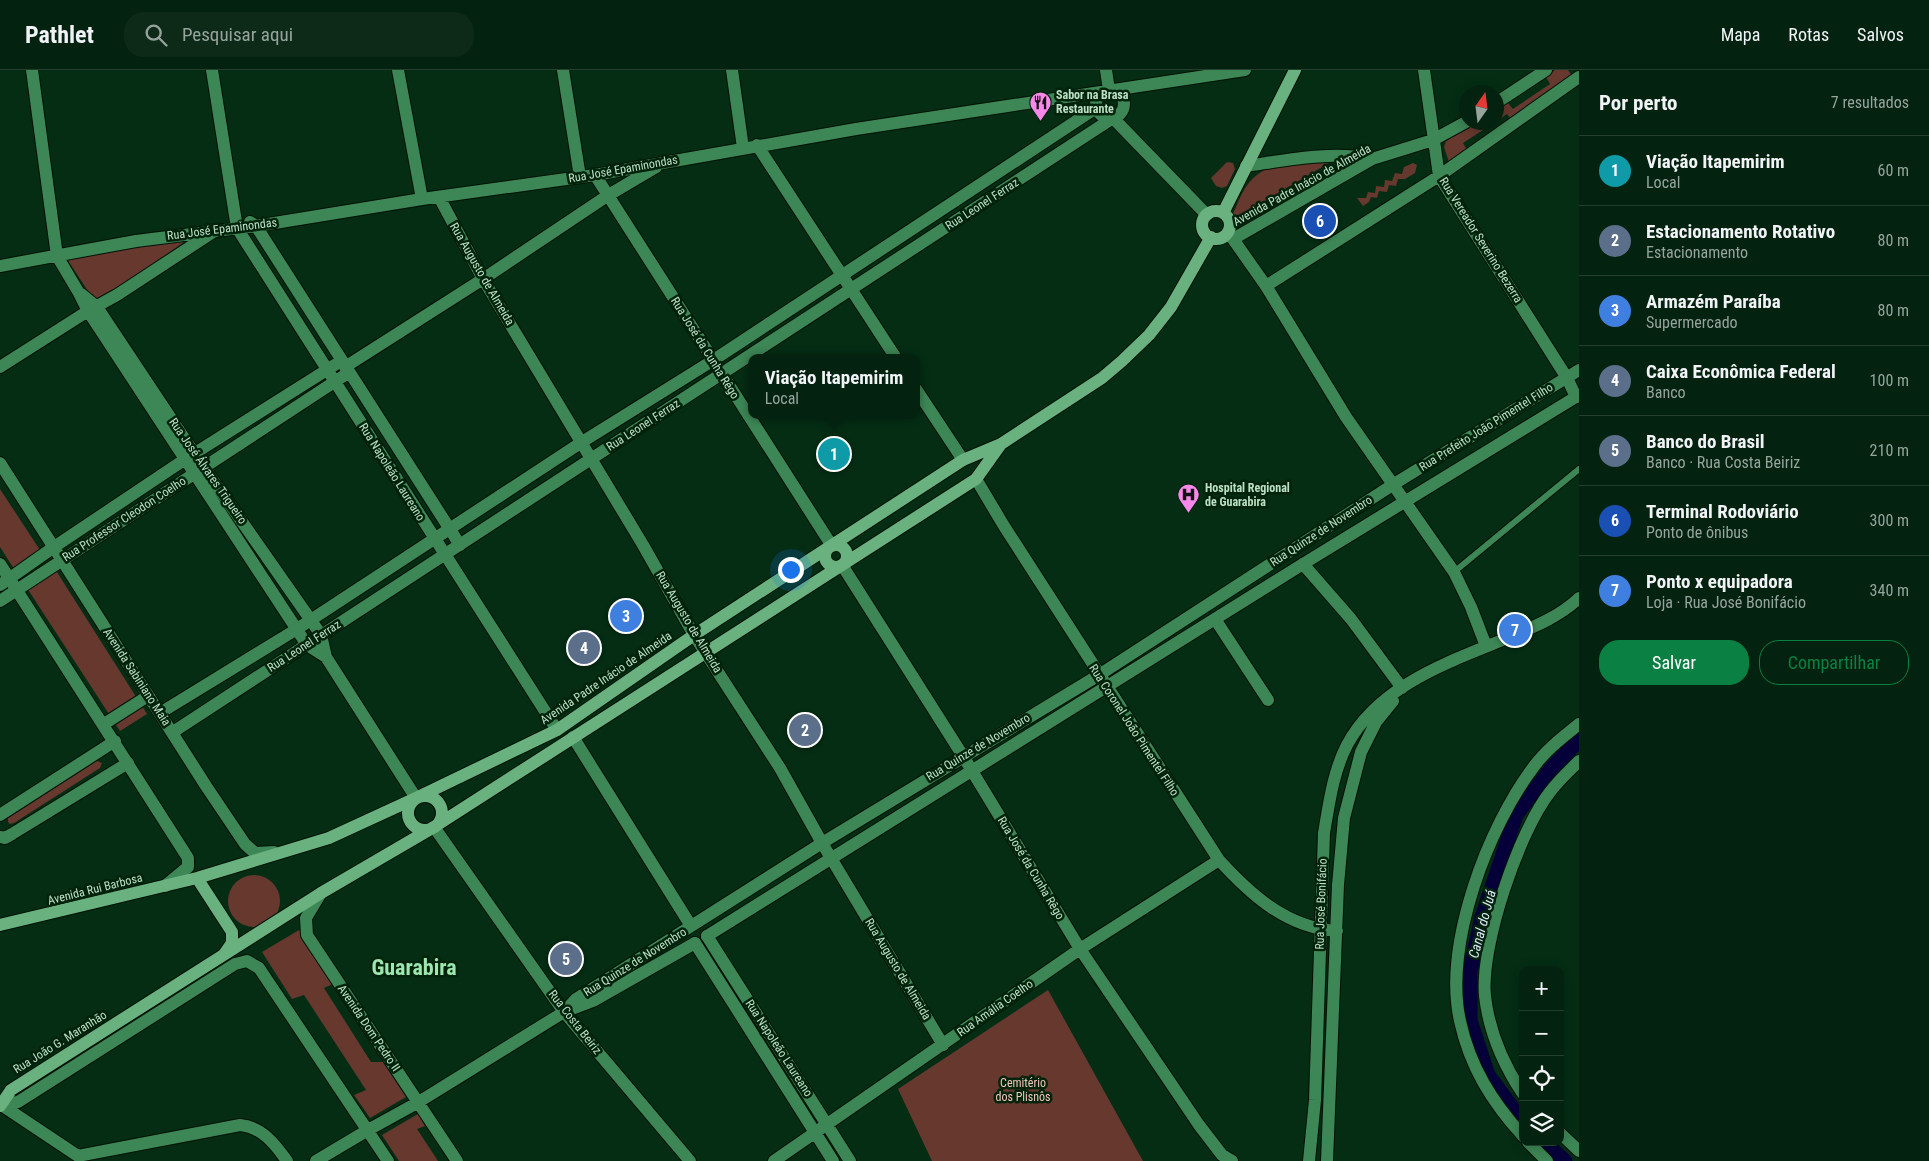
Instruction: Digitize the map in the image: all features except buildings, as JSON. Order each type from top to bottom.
[{"type":"main road","points":[[1223,212],[1295,70]]},
{"type":"main road","points":[[1215,211],[1223,212],[1230,222],[1230,236],[1211,237],[1203,227],[1207,215],[1215,211]]},
{"type":"main road","name":"Avenida Padre Inácio de Almeida","points":[[197,878],[329,838],[557,730],[694,635],[963,460],[1001,444],[1102,378],[1149,335],[1171,308],[1211,237]]},
{"type":"main road","name":"Avenida Padre Inácio de Almeida","points":[[292,911],[434,827],[976,479],[1001,444]]},
{"type":"main road","points":[[963,460],[958,465],[959,476],[965,480],[976,479]]},
{"type":"main road","points":[[832,546],[838,545],[846,551],[846,560],[842,565]]},
{"type":"main road","points":[[430,796],[441,806],[440,820],[434,827],[422,830],[412,824],[407,813],[411,802],[416,798],[430,796]]},
{"type":"main road","points":[[197,878],[232,932],[232,943],[224,955]]},
{"type":"main road","name":"Avenida Rui Barbosa","points":[[0,925],[197,878]]},
{"type":"main road","name":"Rua João G. Maranhão","points":[[0,1104],[11,1090],[292,911]]},
{"type":"street","points":[[32,70],[57,256]]},
{"type":"street","name":"Rua Napoleão Laureano","points":[[212,70],[236,211],[237,228],[434,540],[445,554],[557,730]]},
{"type":"street","points":[[398,70],[422,199]]},
{"type":"street","points":[[563,70],[580,177]]},
{"type":"street","points":[[732,70],[744,148]]},
{"type":"street","points":[[1106,70],[1109,90]]},
{"type":"street","name":"Rua José Epaminondas","points":[[0,266],[136,240],[217,229],[256,226],[422,199],[595,175],[757,145],[1245,70]]},
{"type":"street","name":"Rua Vereador Severino Bezerra","points":[[1424,70],[1432,140],[1439,176],[1578,398]]},
{"type":"street","points":[[1504,98],[1546,70]]},
{"type":"street","points":[[1266,286],[1439,176],[1579,77]]},
{"type":"street","points":[[1113,118],[1121,114],[1124,105],[1138,86]]},
{"type":"street","points":[[1124,105],[1118,92],[1109,90],[1098,96],[1096,108],[1100,115],[1113,118],[1207,215]]},
{"type":"street","name":"Rua Leonel Ferraz","points":[[160,713],[297,629],[582,442],[712,361],[1096,108]]},
{"type":"street","name":"Rua Leonel Ferraz","points":[[752,354],[1113,118]]},
{"type":"street","name":"Avenida Padre Inácio de Almeida","points":[[1230,236],[1372,159],[1432,140],[1459,126]]},
{"type":"street","points":[[757,145],[893,354]]},
{"type":"street","points":[[1246,166],[1312,157],[1342,156],[1372,159]]},
{"type":"street","name":"Rua Professor Cleodon Coelho","points":[[9,585],[63,560],[334,382],[345,367],[608,196],[664,162]]},
{"type":"street","name":"Rua José da Cunha Rêgo","points":[[595,175],[748,418]]},
{"type":"street","name":"Rua Augusto de Almeida","points":[[439,197],[483,279],[592,458],[694,635],[780,768],[822,843],[943,1045]]},
{"type":"street","name":"Rua Napoleão Laureano","points":[[236,211],[256,226],[460,545]]},
{"type":"street","points":[[0,367],[92,309],[117,296],[217,229]]},
{"type":"street","points":[[1230,236],[1266,286],[1346,417],[1454,572],[1472,607],[1486,646]]},
{"type":"street","name":"Rua José Álvares Trigueiro","points":[[57,256],[79,293],[92,309],[189,457],[321,635],[326,657],[416,798]]},
{"type":"street","name":"Rua Leonel Ferraz","points":[[173,732],[748,357]]},
{"type":"street","name":"Rua Professor Cleodon Coelho","points":[[0,601],[9,585],[54,546],[326,370],[345,367]]},
{"type":"street","name":"Rua Prefeito João Pimentel Filho","points":[[1394,484],[1579,370]]},
{"type":"street","points":[[920,395],[963,460]]},
{"type":"street","name":"Rua Prefeito João Pimentel Filho","points":[[1404,501],[1578,398]]},
{"type":"street","name":"Rua José da Cunha Rêgo","points":[[749,419],[832,546]]},
{"type":"street","name":"Avenida Sabiniano Maia","points":[[0,463],[148,696],[245,844],[255,853],[296,848]]},
{"type":"street","name":"Rua José Álvares Trigueiro","points":[[199,470],[307,645],[326,657]]},
{"type":"street","name":"Rua Coronel João Pimentel Filho","points":[[976,479],[1099,675],[1219,860],[1261,902],[1291,920],[1320,930],[1337,931]]},
{"type":"street","name":"Rua Quinze de Novembro","points":[[564,1012],[576,999],[822,843],[1099,675],[1394,484]]},
{"type":"street","name":"Rua Quinze de Novembro","points":[[707,936],[1404,501]]},
{"type":"street","points":[[0,564],[9,585],[104,724],[188,858],[188,867],[165,886]]},
{"type":"street","points":[[1303,564],[1351,619],[1402,688]]},
{"type":"street","name":"Rua José da Cunha Rêgo","points":[[842,565],[963,756],[1080,949],[1199,1125],[1222,1155],[1232,1161]]},
{"type":"street","name":"Rua José Bonifácio","points":[[1309,1161],[1315,1100],[1324,833],[1330,798],[1346,746],[1402,688],[1430,671],[1557,616],[1579,598]]},
{"type":"street","points":[[1215,619],[1268,700]]},
{"type":"street","name":"Rua José Bonifácio","points":[[1327,1161],[1330,1120],[1332,1018],[1344,818],[1361,752],[1376,713],[1415,680]]},
{"type":"street","points":[[104,724],[148,696]]},
{"type":"street","points":[[1519,1131],[1488,1092],[1468,1050],[1460,1020],[1457,970],[1462,936],[1478,877],[1500,822],[1535,765],[1549,748],[1579,724]]},
{"type":"street","points":[[573,737],[691,926]]},
{"type":"street","points":[[0,815],[115,741]]},
{"type":"street","points":[[1519,1087],[1502,1059],[1489,1020],[1484,981],[1488,956],[1502,896],[1521,844],[1550,792],[1579,761]]},
{"type":"street","points":[[0,837],[5,838],[12,834],[128,763]]},
{"type":"street","name":"Rua Costa Beiriz","points":[[434,827],[564,1012],[690,1161]]},
{"type":"street","name":"Rua Amália Coelho","points":[[774,1161],[1080,949],[1219,860]]},
{"type":"street","name":"Avenida Dom Pedro II","points":[[321,893],[306,918],[307,935],[385,1050],[417,1103],[456,1161]]},
{"type":"street","points":[[701,925],[706,930],[707,936],[703,941],[695,943],[690,940],[688,934],[691,926],[701,925]]},
{"type":"street","name":"Rua Napoleão Laureano","points":[[707,936],[828,1123],[850,1161]]},
{"type":"street","name":"Rua Napoleão Laureano","points":[[695,943],[816,1131],[833,1161]]},
{"type":"street","name":"Rua Quinze de Novembro","points":[[316,1161],[417,1103],[564,1012],[593,1001],[695,943]]},
{"type":"street","points":[[0,1104],[18,1102],[235,964],[248,961],[259,968],[388,1161]]},
{"type":"street","points":[[1317,1017],[1332,1018]]},
{"type":"street","points":[[0,1104],[79,1159],[240,1125],[250,1126],[262,1133],[287,1161]]},
{"type":"street","points":[[1564,1137],[1579,1151]]},
{"type":"street","points":[[1532,1146],[1547,1161]]},
{"type":"lane","points":[[1454,572],[1579,469]]},
{"type":"green space","points":[[1555,70],[1568,70],[1573,77],[1511,119],[1507,114],[1504,116],[1504,105],[1508,103],[1513,109],[1550,84],[1546,77]]},
{"type":"green space","points":[[1464,130],[1483,130],[1463,143],[1467,150],[1449,162],[1444,147],[1446,141]]},
{"type":"green space","points":[[1332,161],[1238,217],[1232,216],[1248,184],[1265,170],[1298,162]]},
{"type":"green space","points":[[1227,162],[1233,163],[1235,169],[1227,186],[1222,188],[1216,186],[1211,178]]},
{"type":"green space","points":[[1413,163],[1417,165],[1415,173],[1405,179],[1398,179],[1396,186],[1389,185],[1387,192],[1379,191],[1377,198],[1371,197],[1369,202],[1363,206],[1357,198],[1366,198],[1368,192],[1375,193],[1376,186],[1384,187],[1385,180],[1392,181],[1395,173],[1402,174],[1404,167]]},
{"type":"green space","points":[[195,234],[97,305],[65,256]]},
{"type":"green space","points":[[0,489],[40,550],[16,572],[0,547]]},
{"type":"green space","points":[[55,569],[147,714],[120,731],[27,588]]},
{"type":"green space","points":[[97,761],[102,763],[100,768],[14,823],[10,824],[8,822],[8,818]]},
{"type":"green space","points":[[254,875],[264,877],[272,883],[278,891],[280,901],[278,911],[272,919],[264,925],[254,927],[244,925],[236,919],[230,911],[228,901],[230,891],[236,883],[244,877]]},
{"type":"green space","points":[[299,930],[333,984],[324,988],[371,1062],[383,1062],[406,1097],[370,1118],[354,1095],[366,1090],[304,995],[292,999],[262,952]]},
{"type":"green space","name":"Cemitério dos Plisnôs","points":[[1048,990],[1143,1161],[932,1161],[898,1089]]},
{"type":"green space","points":[[418,1114],[425,1126],[417,1129],[438,1161],[399,1161],[382,1135]]},
{"type":"waterway","name":"Canal do Juá","points":[[1519,1117],[1488,1075],[1470,1020],[1470,971],[1482,917],[1516,815],[1550,770],[1579,740]]},
{"type":"waterway","name":"Canal do Juá","points":[[1548,1146],[1565,1161]]},
{"type":"place","name":"Sabor na Brasa Restaurante","points":[[1040,121]]},
{"type":"place","name":"Terminal Rodoviário","points":[[1320,221]]},
{"type":"place","name":"Viação Itapemirim","points":[[834,454]]},
{"type":"place","name":"Hospital Regional de Guarabira","points":[[1189,514]]},
{"type":"place","name":"Armazém Paraíba","points":[[626,616]]},
{"type":"place","name":"Ponto x equipadora","points":[[1515,630]]},
{"type":"place","name":"Caixa Econômica Federal","points":[[584,648]]},
{"type":"place","name":"Estacionamento Rotativo","points":[[805,730]]},
{"type":"place","name":"Banco do Brasil","points":[[566,959]]},
{"type":"district","name":"Guarabira","points":[[414,967]]}]
